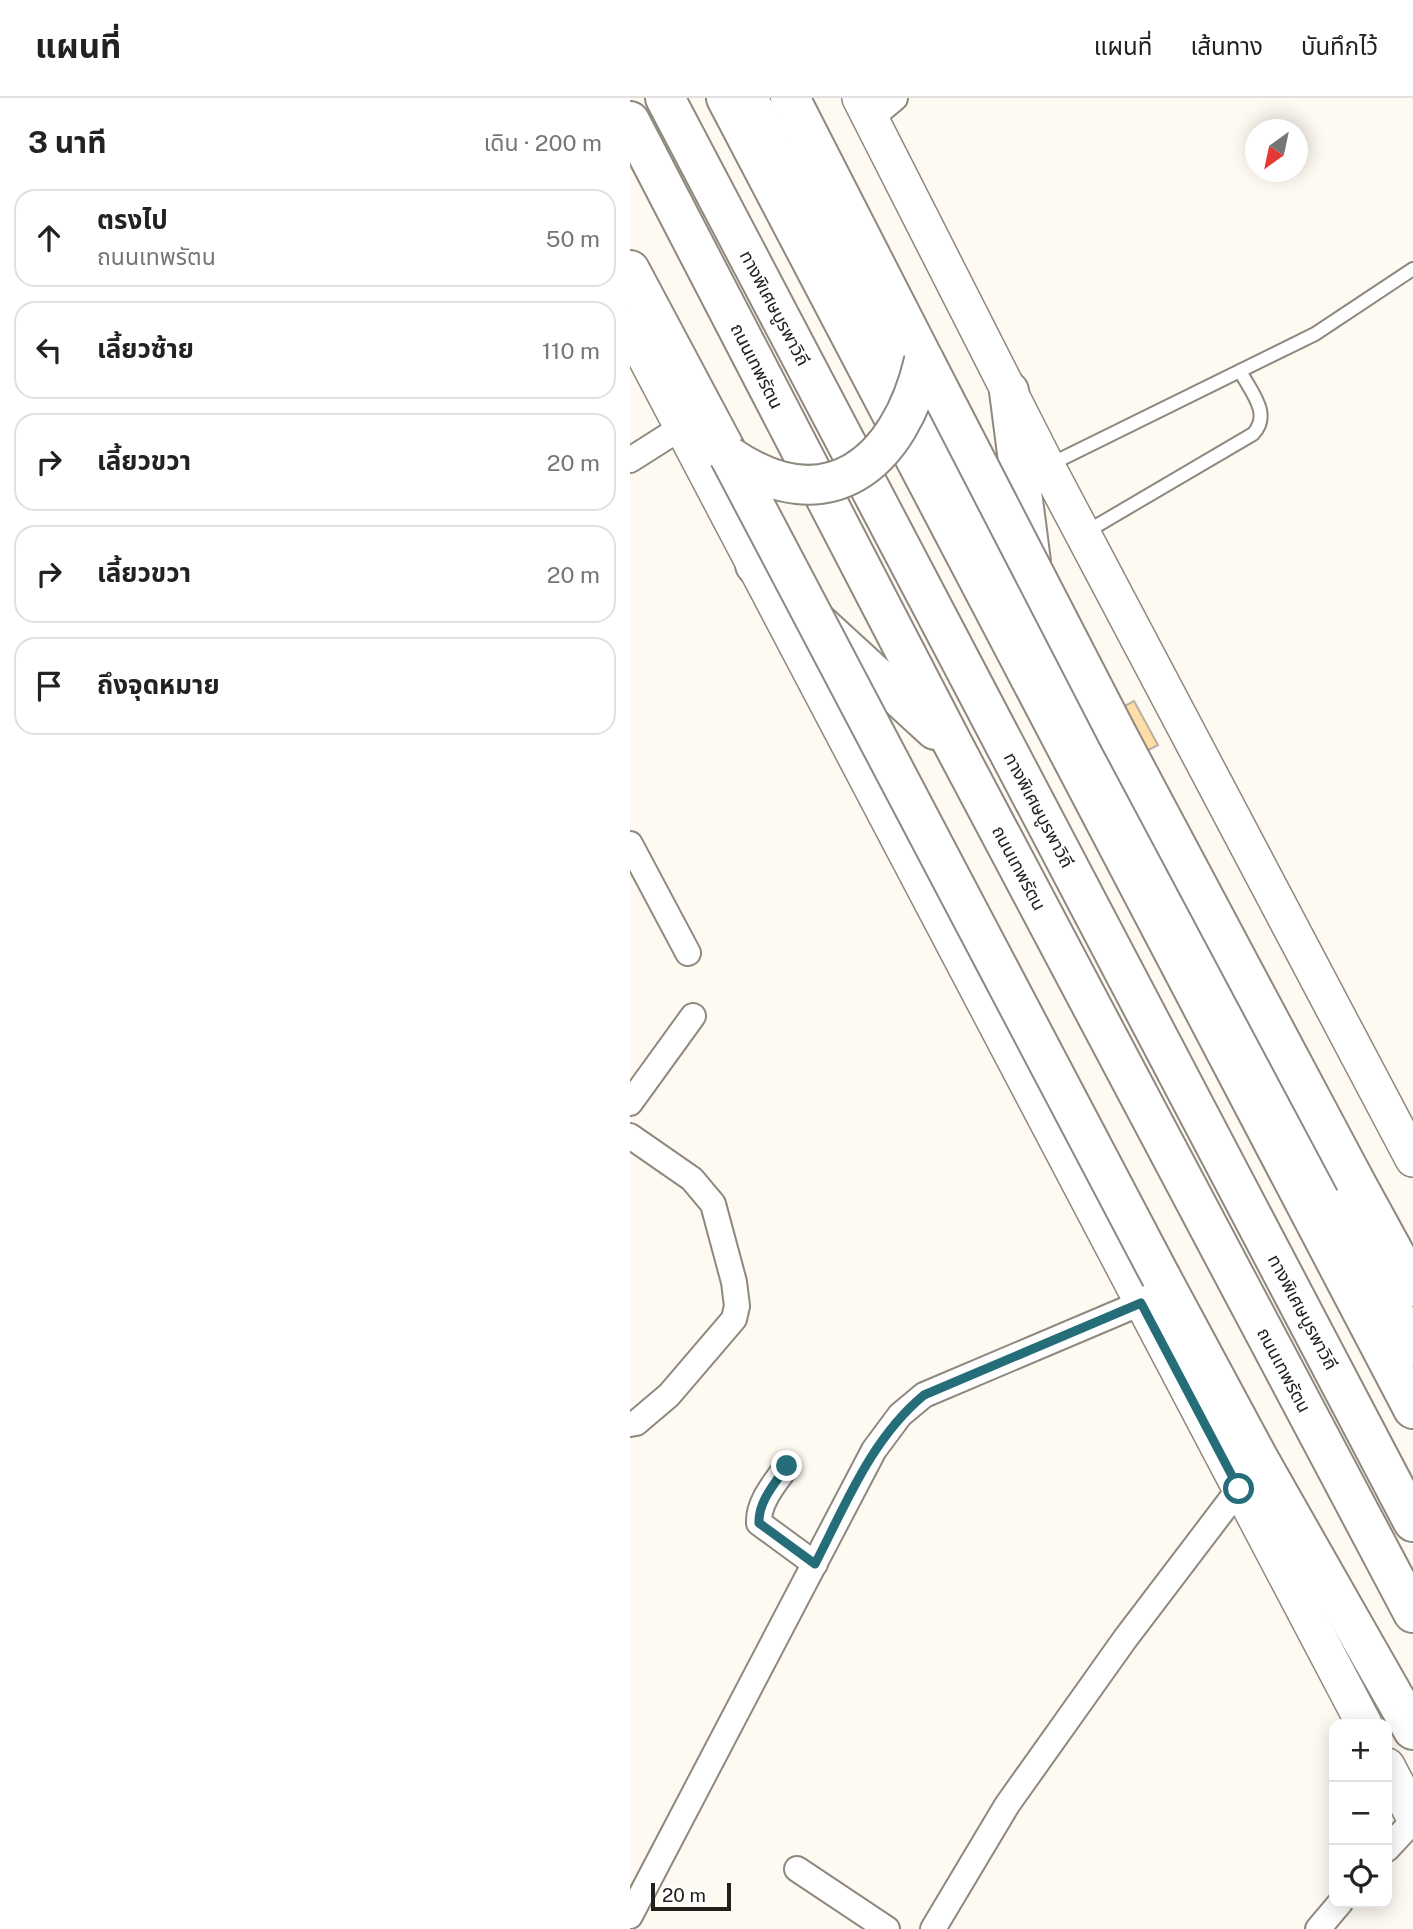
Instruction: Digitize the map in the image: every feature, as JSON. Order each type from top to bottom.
[{"type":"highway","name":"ทางพิเศษบูรพาวิถี","points":[[665,98],[1413,1522]]},
{"type":"highway","points":[[726,98],[1413,1409]]},
{"type":"highway","points":[[748,98],[1043,662],[1413,1348]]},
{"type":"highway","points":[[790,98],[1117,734],[1413,1287]]},
{"type":"highway","name":"ถนนเทพรัตน","points":[[630,121],[955,748],[1413,1613]]},
{"type":"highway","points":[[630,270],[1253,1449],[1413,1730]]},
{"type":"highway","points":[[729,456],[751,471],[783,483],[802,485],[850,474],[872,461],[897,431],[914,395],[923,360]]},
{"type":"highway","points":[[1009,391],[1043,662]]},
{"type":"highway","points":[[755,565],[955,748]]},
{"type":"main road","points":[[875,105],[1046,466],[1413,1159]]},
{"type":"main road","points":[[630,328],[1361,1719]]},
{"type":"main road","points":[[1392,1775],[1413,1815]]},
{"type":"street","points":[[630,460],[682,427]]},
{"type":"street","points":[[630,844],[688,953]]},
{"type":"street","points":[[630,1103],[693,1016]]},
{"type":"street","points":[[630,1136],[692,1179],[713,1204],[734,1282],[737,1306],[734,1319],[669,1395],[636,1423],[630,1424]]},
{"type":"street","points":[[630,1916],[874,1450],[900,1415],[924,1395],[1141,1303]]},
{"type":"street","points":[[787,1466],[765,1498],[758,1513],[759,1523],[815,1564]]},
{"type":"street","points":[[933,1929],[1007,1805],[1125,1639],[1239,1489]]},
{"type":"street","points":[[1391,1845],[1413,1821]]},
{"type":"street","points":[[797,1868],[887,1929]]},
{"type":"street","points":[[1318,1929],[1336,1908]]},
{"type":"lane","points":[[1046,466],[1315,334],[1413,269]]},
{"type":"lane","points":[[1082,534],[1253,434],[1262,422],[1263,413],[1240,371]]},
{"type":"building","points":[[1134,701],[1158,745],[1097,777],[1073,733]]},
{"type":"route","points":[[787,1466],[765,1498],[758,1513],[759,1523],[815,1564],[874,1450],[900,1415],[924,1395],[1141,1303],[1239,1489]]}]
